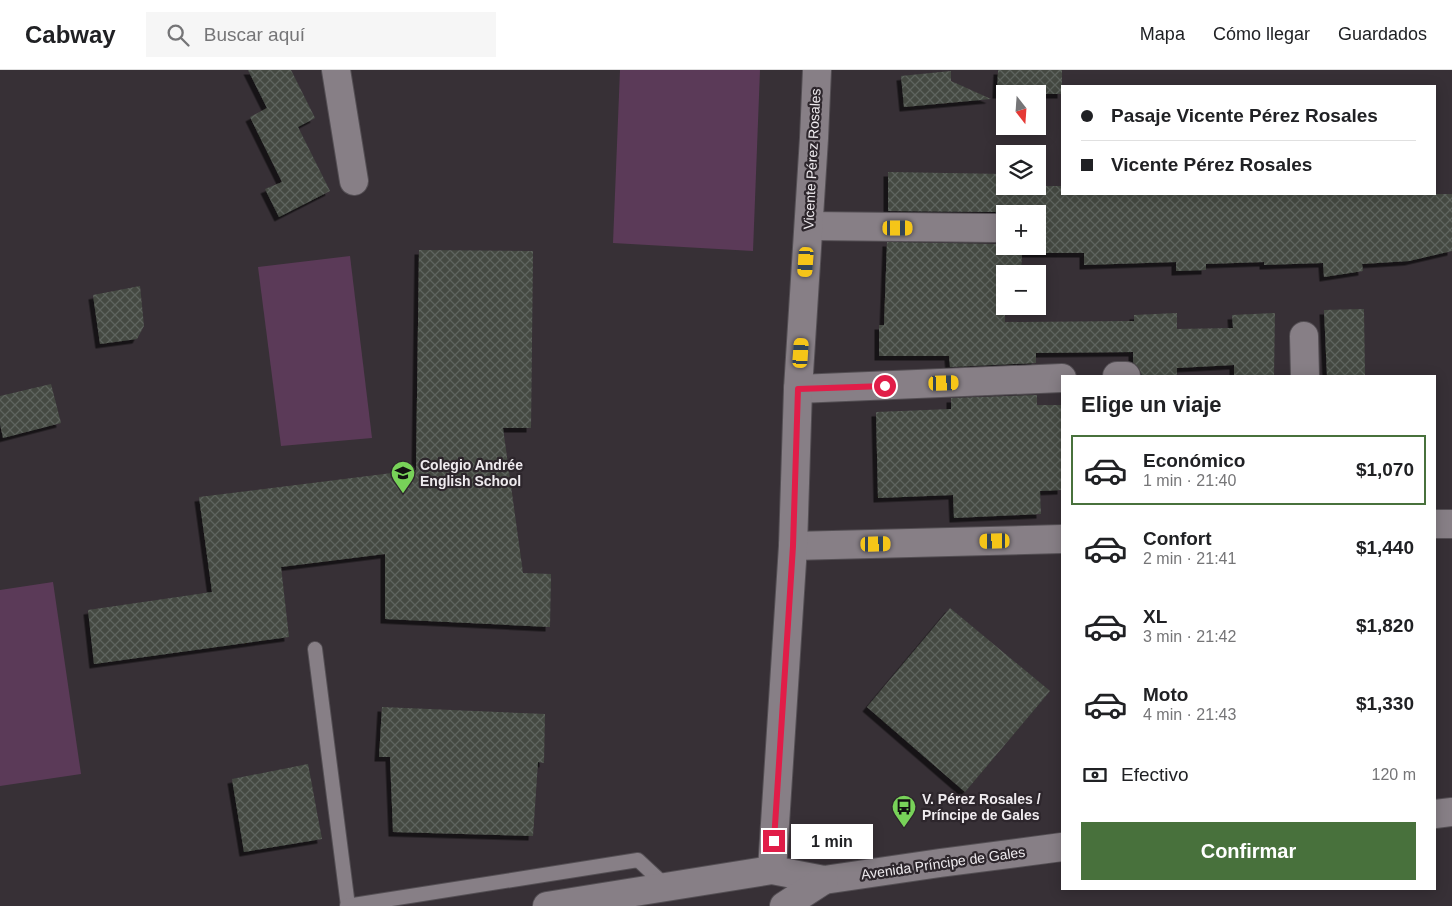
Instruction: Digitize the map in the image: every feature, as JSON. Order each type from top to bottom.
[{"type":"street","points":[[336,70],[354,181]]},
{"type":"street","name":"Vicente Pérez Rosales","points":[[770,906],[793,546],[798,389],[817,70]]},
{"type":"street","points":[[809,226],[995,228]]},
{"type":"street","points":[[1304,336],[1305,375]]},
{"type":"street","points":[[798,389],[1061,378]]},
{"type":"street","points":[[1436,524],[1452,524]]},
{"type":"street","points":[[793,546],[1061,539]]},
{"type":"street","points":[[1436,814],[1452,812]]},
{"type":"street","name":"Avenida Príncipe de Gales","points":[[547,906],[772,870],[824,880],[1061,847]]},
{"type":"street","name":"Avenida Príncipe de Gales","points":[[784,906],[824,880]]},
{"type":"lane","points":[[315,649],[348,906],[638,860],[667,887]]},
{"type":"shaded area","points":[[620,70],[760,70],[753,251],[613,243]]},
{"type":"shaded area","points":[[350,256],[372,438],[281,446],[258,267]]},
{"type":"shaded area","points":[[53,582],[81,774],[0,786],[0,590]]},
{"type":"building","points":[[248,70],[291,70],[315,118],[298,127],[330,191],[279,217],[265,189],[282,182],[250,117],[267,108]]},
{"type":"building","points":[[998,70],[1062,70],[1061,94],[1046,94],[1046,85],[997,85]]},
{"type":"building","points":[[951,71],[951,81],[991,99],[904,107],[901,76]]},
{"type":"building","points":[[888,172],[996,174],[996,195],[1046,195],[1046,186],[1061,186],[1061,195],[1452,194],[1452,251],[1409,261],[1362,264],[1363,271],[1324,277],[1323,263],[1264,265],[1264,262],[1206,264],[1206,270],[1176,271],[1176,262],[1084,265],[1084,253],[1046,253],[1046,205],[996,205],[995,212],[888,211]]},
{"type":"building","points":[[887,242],[995,244],[996,255],[1022,255],[1021,265],[996,265],[996,315],[1005,315],[1005,322],[1134,321],[1134,315],[1177,313],[1177,329],[1233,328],[1232,315],[1275,313],[1274,375],[1234,375],[1234,365],[1177,368],[1177,375],[1142,375],[1139,368],[1133,362],[1133,352],[1036,353],[1036,363],[950,367],[949,356],[879,356],[879,325],[884,325]]},
{"type":"building","points":[[419,250],[533,251],[531,428],[503,428],[523,573],[551,574],[550,627],[385,619],[385,554],[281,567],[289,637],[94,664],[88,610],[212,592],[199,497],[416,470]]},
{"type":"building","points":[[140,286],[144,326],[137,339],[100,344],[93,295]]},
{"type":"building","points":[[1364,309],[1365,375],[1327,375],[1324,310]]},
{"type":"building","points":[[51,384],[61,423],[3,438],[0,424],[0,396]]},
{"type":"building","points":[[1037,395],[1037,405],[1061,405],[1061,490],[1040,491],[1041,514],[954,518],[953,495],[878,498],[876,412],[951,409],[951,398]]},
{"type":"building","points":[[950,608],[1050,691],[965,792],[867,707]]},
{"type":"building","points":[[382,707],[545,714],[544,763],[538,762],[533,836],[393,832],[390,757],[379,757]]},
{"type":"building","points":[[308,764],[322,839],[244,852],[232,779]]},
{"type":"place","name":"Colegio Andrée English School","points":[[403,494]]},
{"type":"place","name":"V. Pérez Rosales / Príncipe de Gales","points":[[904,828]]},
{"type":"route","points":[[774,841],[793,546],[798,389],[885,386]]}]
